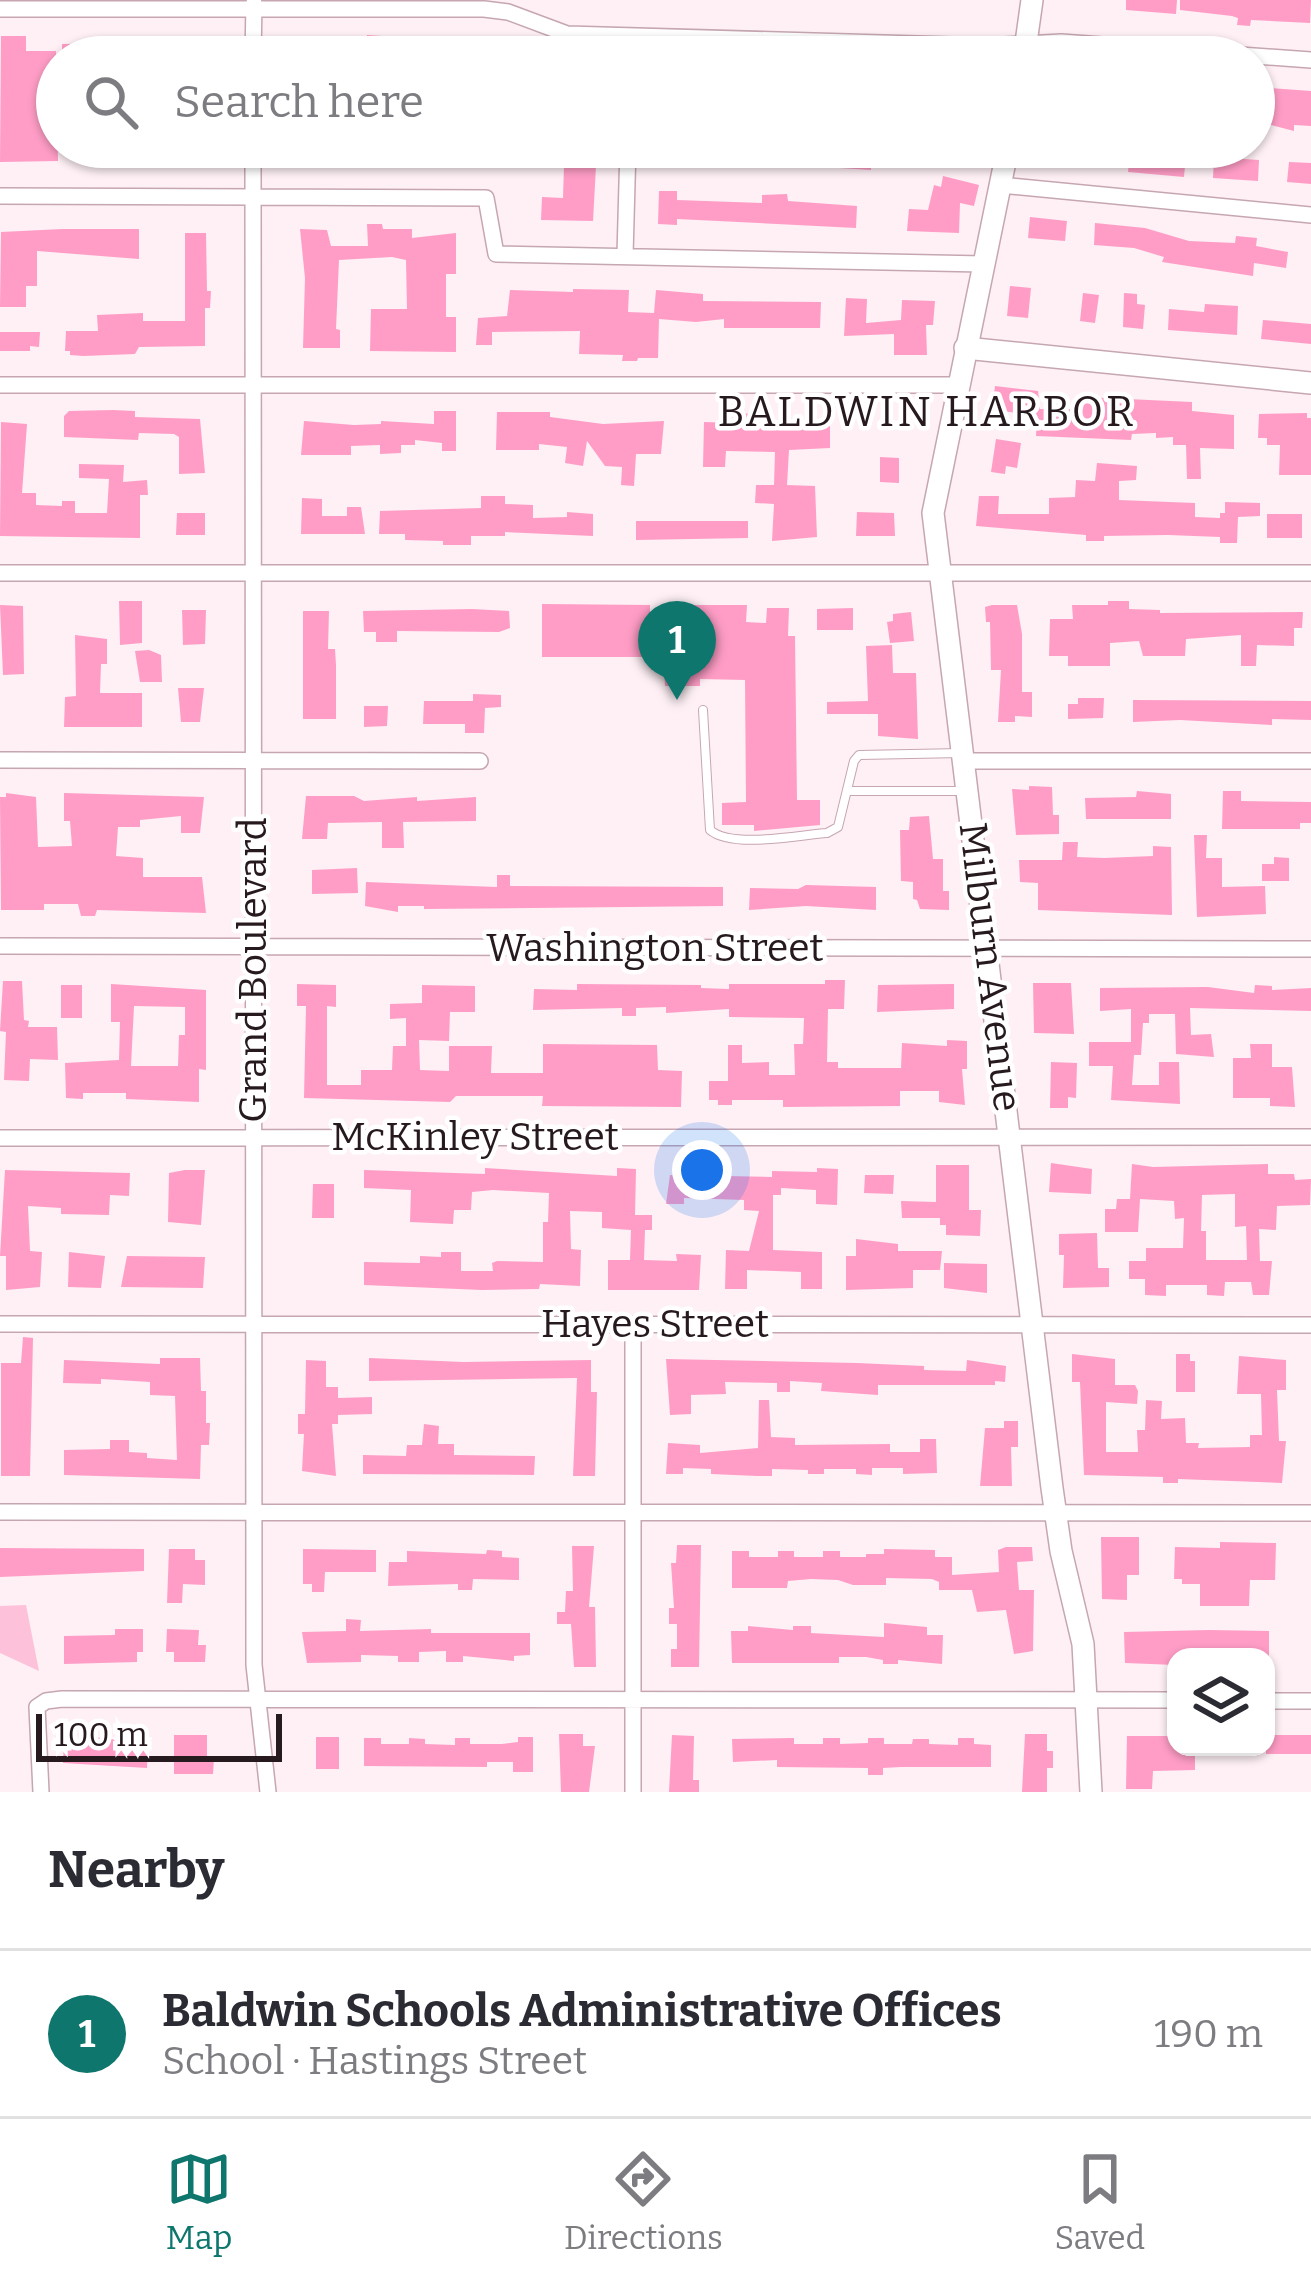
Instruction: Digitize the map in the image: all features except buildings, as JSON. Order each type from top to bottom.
[{"type":"main road","points":[[1027,36],[1032,0]]},
{"type":"main road","name":"Milburn Avenue","points":[[1004,168],[933,513],[1060,1551],[1083,1644],[1091,1792]]},
{"type":"main road","points":[[964,348],[1311,383]]},
{"type":"street","points":[[0,9],[254,4],[484,9],[567,34],[599,36]]},
{"type":"street","points":[[254,4],[254,36]]},
{"type":"street","points":[[1275,57],[1311,60]]},
{"type":"street","name":"Grand Boulevard","points":[[253,168],[254,1665],[268,1792]]},
{"type":"street","points":[[625,255],[627,168]]},
{"type":"street","points":[[1000,185],[1311,215]]},
{"type":"street","points":[[0,196],[486,198],[496,254],[983,264]]},
{"type":"street","points":[[0,385],[956,385]]},
{"type":"street","points":[[0,572],[1311,573]]},
{"type":"street","points":[[964,757],[1311,761]]},
{"type":"street","points":[[0,760],[480,761]]},
{"type":"street","name":"Washington Street","points":[[0,946],[1311,949]]},
{"type":"street","name":"McKinley Street","points":[[0,1138],[1311,1137]]},
{"type":"street","name":"Hayes Street","points":[[0,1324],[1311,1325]]},
{"type":"street","points":[[633,1324],[633,1792]]},
{"type":"street","points":[[0,1512],[1311,1513]]},
{"type":"street","points":[[41,1792],[38,1707],[46,1701],[1167,1700]]},
{"type":"street","points":[[1275,1701],[1311,1701]]},
{"type":"lane","points":[[703,710],[713,835],[749,840],[838,827],[859,755],[964,757]]},
{"type":"lane","points":[[847,791],[968,791]]},
{"type":"shaded area","points":[[26,1605],[39,1671],[0,1653],[0,1606]]},
{"type":"place","name":"Baldwin Schools Administrative Offices","points":[[677,700]]},
{"type":"district","name":"BALDWIN HARBOR","points":[[927,412]]}]
